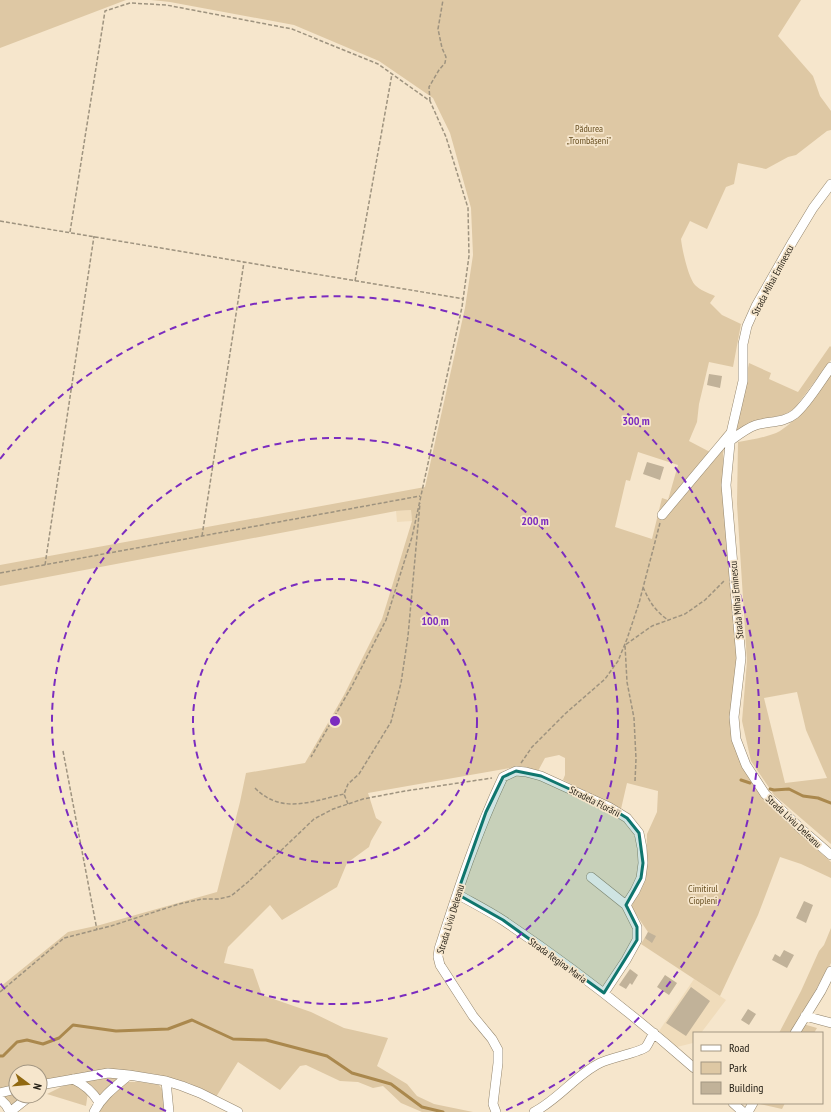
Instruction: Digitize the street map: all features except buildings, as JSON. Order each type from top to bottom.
[{"type":"street","name":"Strada Mihai Eminescu","points":[[746,765],[736,739],[734,717],[741,658],[726,485],[730,437],[743,381],[743,344],[756,306],[813,208],[831,184]]},
{"type":"street","points":[[730,437],[756,425],[784,420],[794,414],[831,368]]},
{"type":"street","name":"Strada Mihai Eminescu","points":[[662,515],[730,437]]},
{"type":"street","name":"Strada Liviu Deleanu","points":[[746,765],[765,794],[800,828],[831,855]]},
{"type":"street","points":[[503,777],[516,771]]},
{"type":"street","name":"Stradela Florării","points":[[516,771],[526,772],[547,778],[609,807],[627,818],[639,833],[643,864],[641,878],[626,905]]},
{"type":"street","name":"Strada Liviu Deleanu","points":[[496,1112],[493,1104],[498,1050],[492,1039],[473,1016],[440,966],[438,957],[439,949],[457,894],[486,812],[503,777]]},
{"type":"street","points":[[591,877],[626,905],[637,927],[637,940],[626,960],[604,993]]},
{"type":"street","name":"Strada Regina Maria","points":[[457,894],[503,920],[604,993],[654,1033],[693,1067]]},
{"type":"street","points":[[796,1032],[831,971]]},
{"type":"street","points":[[806,1016],[831,1023]]},
{"type":"street","points":[[534,1112],[557,1097],[599,1063],[618,1056],[640,1051],[646,1046],[654,1033]]},
{"type":"street","points":[[48,1085],[108,1074],[129,1075],[166,1081],[182,1086],[200,1093],[238,1112]]},
{"type":"street","points":[[94,1112],[99,1102],[106,1094],[129,1075]]},
{"type":"street","points":[[73,1079],[85,1085],[94,1094],[99,1102]]},
{"type":"street","points":[[166,1081],[169,1112]]},
{"type":"street","points":[[0,1099],[10,1112],[20,1104]]},
{"type":"street","points":[[734,1104],[743,1112]]},
{"type":"path","points":[[311,757],[352,686],[386,620],[412,537],[464,299],[469,256],[468,208],[446,137],[430,101],[429,87],[438,70],[445,63],[446,58],[438,29],[443,0]]},
{"type":"path","points":[[70,232],[106,11],[130,3],[166,5],[292,29],[378,64],[430,101]]},
{"type":"path","points":[[355,280],[392,74]]},
{"type":"path","points":[[0,222],[70,232],[464,299]]},
{"type":"path","points":[[45,565],[94,236]]},
{"type":"path","points":[[202,536],[244,262]]},
{"type":"path","points":[[0,573],[420,496]]},
{"type":"path","points":[[348,804],[344,794],[348,784],[359,774],[391,722],[401,683],[408,636],[420,496]]},
{"type":"path","points":[[516,771],[532,746],[566,712],[605,678],[618,661],[625,645],[643,587],[662,515]]},
{"type":"path","points":[[625,645],[652,626],[685,614],[705,600],[726,580],[735,577]]},
{"type":"path","points":[[643,587],[651,604],[668,620]]},
{"type":"path","points":[[625,645],[627,682],[634,718],[636,759],[635,781]]},
{"type":"path","points":[[63,751],[97,930]]},
{"type":"path","points":[[0,992],[64,938],[97,930],[179,904],[202,899],[219,899],[231,896],[314,820],[333,809],[363,799],[406,790],[503,777]]},
{"type":"path","points":[[255,788],[262,795],[275,802],[292,805],[310,803],[344,794]]},
{"type":"highlighted area","points":[[516,771],[541,776],[609,807],[627,818],[639,833],[643,863],[641,878],[626,905],[637,927],[637,940],[604,993],[503,920],[457,894],[486,812],[503,777]]},
{"type":"shaded area","points":[[411,510],[412,521],[397,522],[396,511]]},
{"type":"shaded area","points":[[694,979],[726,1000],[702,1032],[693,1032],[693,1043],[677,1047],[659,1031]]},
{"type":"green space","points":[[0,0],[126,0],[0,48]]},
{"type":"green space","name":"Pădurea „Trombășeni”","points":[[151,0],[801,0],[778,36],[813,76],[820,96],[831,111],[831,130],[827,131],[796,155],[788,157],[766,169],[738,163],[734,184],[726,187],[707,229],[690,221],[681,239],[684,256],[692,281],[702,290],[715,296],[710,303],[722,315],[741,324],[733,367],[709,362],[699,404],[697,422],[689,441],[710,452],[727,430],[723,454],[724,497],[737,655],[731,722],[733,744],[743,768],[800,834],[831,862],[831,878],[801,864],[780,857],[758,915],[720,996],[641,944],[648,932],[631,907],[646,878],[647,834],[657,812],[658,791],[627,783],[621,809],[563,780],[565,775],[565,758],[559,755],[545,758],[538,771],[522,766],[368,793],[376,818],[382,822],[369,847],[347,863],[337,887],[282,920],[270,905],[228,947],[224,963],[253,969],[262,995],[311,1012],[344,1028],[388,1038],[377,1066],[407,1084],[417,1096],[434,1104],[473,1112],[422,1112],[401,1103],[383,1086],[373,1088],[358,1082],[340,1081],[306,1065],[300,1066],[280,1090],[238,1062],[216,1097],[189,1083],[155,1074],[131,1071],[48,1081],[48,1064],[8,1064],[8,1088],[0,1090],[0,987],[68,932],[100,925],[217,892],[246,773],[305,763],[344,695],[382,619],[412,521],[411,510],[396,511],[0,586],[0,565],[425,487],[465,308],[473,255],[471,208],[450,133],[433,98],[379,61],[294,25],[170,2]],"holes":[[[638,452],[678,465],[668,500],[662,498],[652,539],[615,527],[626,480],[630,481]]]},
{"type":"green space","points":[[830,346],[831,360],[794,409],[786,414],[755,421],[735,432],[749,363],[771,373],[769,379],[798,392]]},
{"type":"green space","points":[[831,373],[831,844],[774,795],[751,761],[742,721],[747,661],[737,504],[738,442],[765,437],[780,431],[802,412]],"holes":[[[797,692],[806,730],[827,778],[785,783],[764,698]]]},
{"type":"green space","points":[[831,928],[831,963],[792,1032],[780,1032],[801,991],[819,951],[824,945]]},
{"type":"green space","points":[[803,1024],[817,1028],[815,1032],[799,1032]]},
{"type":"green space","points":[[107,1076],[121,1077],[100,1095],[84,1080]]},
{"type":"green space","points":[[127,1082],[140,1082],[159,1085],[164,1092],[165,1112],[99,1112],[116,1089]]},
{"type":"green space","points":[[74,1084],[88,1092],[86,1106],[48,1094],[63,1086]]},
{"type":"green space","points":[[8,1095],[8,1103],[1,1096]]},
{"type":"green space","points":[[760,1104],[784,1104],[782,1109]]},
{"type":"waterway","points":[[741,780],[750,783]]},
{"type":"waterway","points":[[770,789],[789,789],[803,796],[818,798],[831,803]]},
{"type":"waterway","points":[[0,1056],[3,1056],[17,1042],[27,1040],[43,1044],[59,1038],[73,1025],[116,1031],[168,1029],[192,1020],[233,1039],[266,1040],[327,1056],[352,1073],[391,1084],[422,1107],[443,1112]]},
{"type":"park label","name":"Cimitirul Ciopleni","points":[[703,894]]}]
